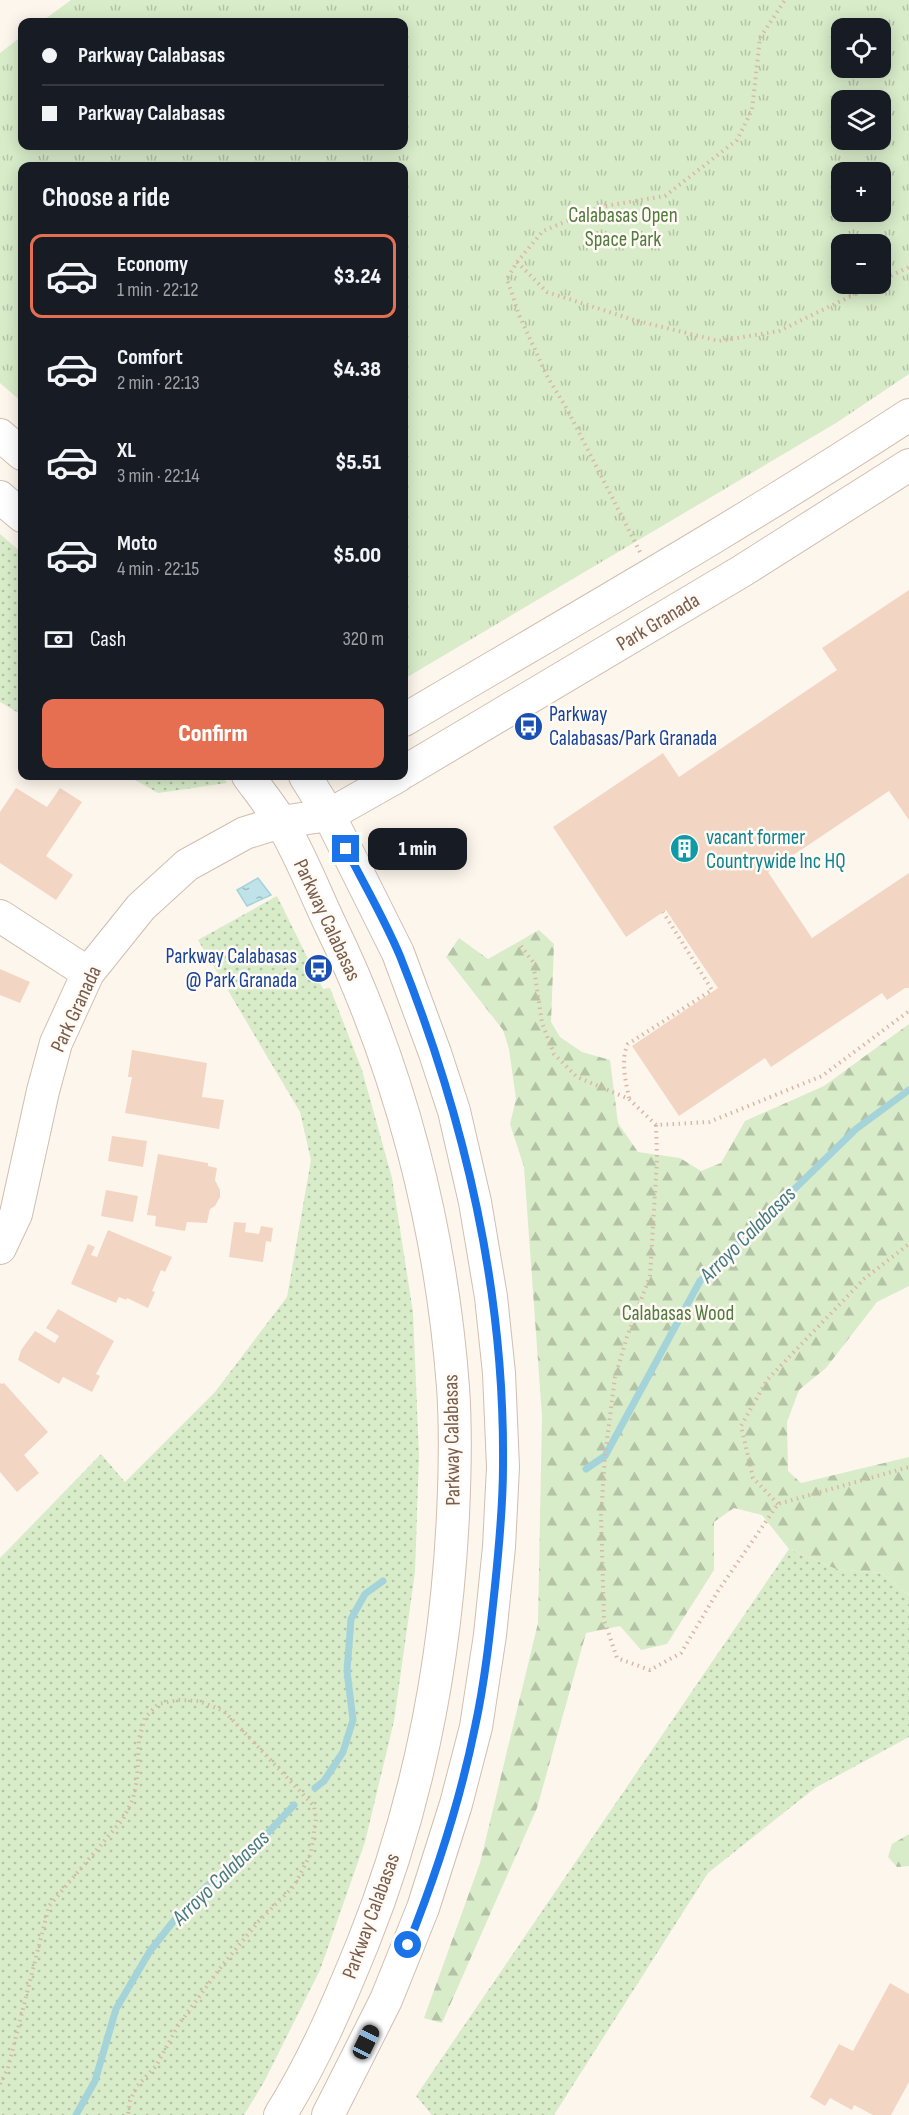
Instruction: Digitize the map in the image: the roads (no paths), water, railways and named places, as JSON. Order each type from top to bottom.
[{"type":"street","points":[[408,718],[799,485],[899,421],[909,460]]},
{"type":"street","points":[[0,435],[18,451]]},
{"type":"street","name":"Park Granada","points":[[408,770],[742,572],[909,465]]},
{"type":"street","points":[[0,497],[18,513]]},
{"type":"street","name":"Parkway Calabasas","points":[[251,780],[281,822],[351,968],[377,1034],[407,1124],[427,1209],[442,1293],[453,1388],[455,1472],[451,1555],[443,1632],[429,1722],[412,1793],[385,1888],[342,1996],[297,2088],[280,2115]]},
{"type":"street","points":[[281,822],[305,780]]},
{"type":"street","name":"Parkway Calabasas","points":[[309,780],[399,953],[454,1111],[475,1202],[491,1297],[499,1373],[503,1467],[499,1547],[490,1635],[476,1727],[456,1804],[423,1908],[386,2000],[328,2115]]},
{"type":"street","name":"Park Granada","points":[[0,1248],[16,1214],[56,1043],[88,974],[141,907],[187,865],[245,833],[281,822],[329,815],[391,780]]},
{"type":"street","points":[[0,916],[88,974]]},
{"type":"water","points":[[258,878],[271,895],[247,906],[237,890]]},
{"type":"waterway","name":"Arroyo Calabasas","points":[[586,1469],[605,1456],[700,1281],[856,1129],[909,1090]]},
{"type":"waterway","name":"Arroyo Calabasas","points":[[315,1788],[324,1781],[343,1752],[353,1720],[347,1671],[351,1619],[365,1594],[383,1581]]},
{"type":"waterway","name":"Arroyo Calabasas","points":[[76,2115],[95,2081],[116,2009],[150,1951],[176,1918],[208,1885],[250,1852],[294,1805]]},
{"type":"place","name":"Parkway Calabasas/Park Granada","points":[[528,726]]},
{"type":"place","name":"vacant former Countrywide Inc HQ","points":[[685,849]]},
{"type":"place","name":"Parkway Calabasas @ Park Granada","points":[[318,968]]},
{"type":"park label","name":"Calabasas Open Space Park","points":[[623,227]]},
{"type":"park label","name":"Calabasas Wood","points":[[678,1313]]}]
